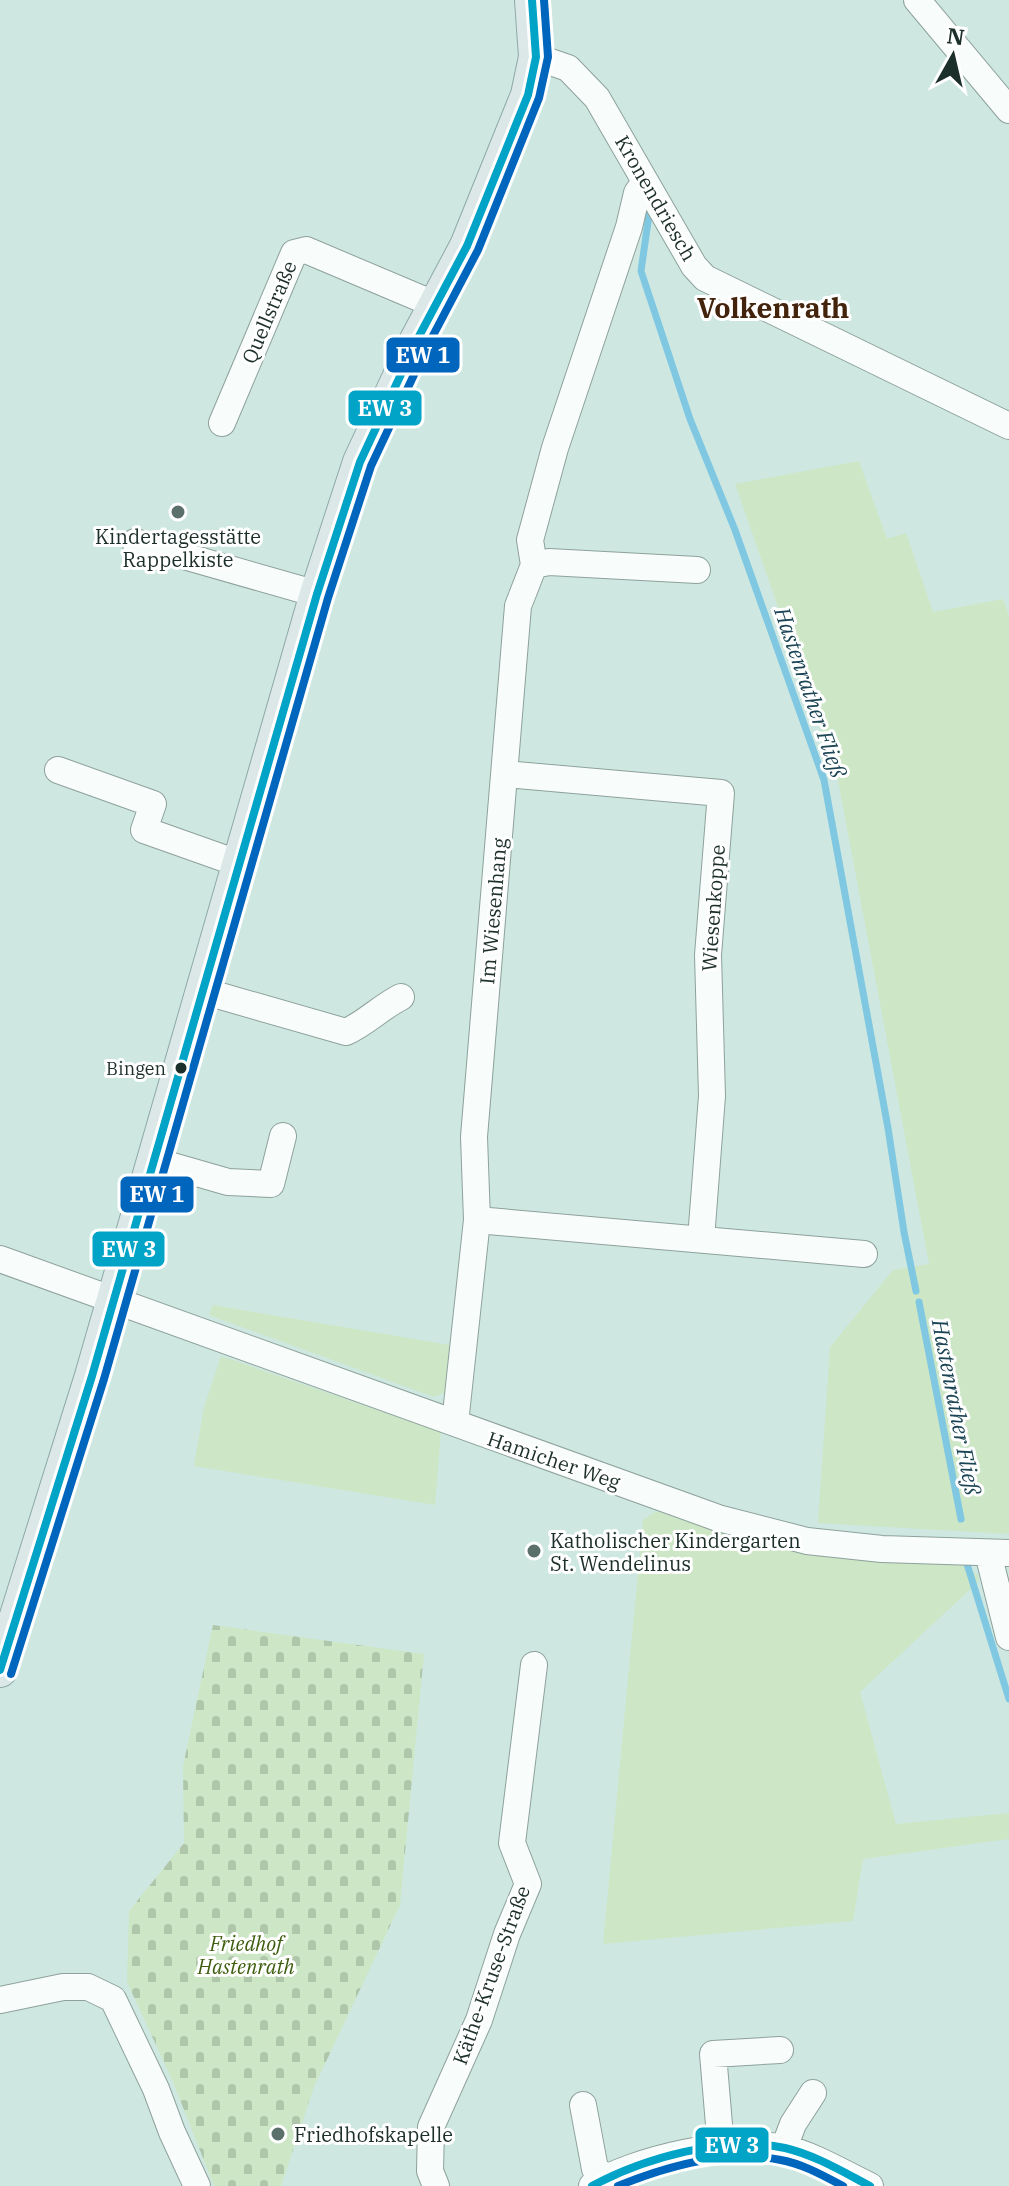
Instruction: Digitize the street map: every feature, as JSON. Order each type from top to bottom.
[{"type":"main road","points":[[0,1670],[155,1161],[317,594],[360,462],[467,246],[528,95],[536,57],[540,2]]},
{"type":"street","points":[[917,0],[1009,110]]},
{"type":"street","name":"Kronendriesch","points":[[536,57],[568,68],[597,98],[635,160],[644,183],[694,266],[705,278],[1009,426]]},
{"type":"street","points":[[644,183],[637,193],[629,227],[555,448],[530,540],[534,565],[549,562],[697,570]]},
{"type":"street","name":"Quellstraße","points":[[222,423],[294,253],[306,250],[436,305]]},
{"type":"street","points":[[135,542],[317,594]]},
{"type":"street","name":"Im Wiesenhang","points":[[455,1423],[477,1220],[474,1137],[518,606],[534,565]]},
{"type":"street","points":[[58,770],[153,804],[144,830],[240,864]]},
{"type":"street","name":"Wiesenkoppe","points":[[505,774],[721,793],[708,955],[712,1096],[701,1239]]},
{"type":"street","points":[[203,991],[346,1032],[401,997]]},
{"type":"street","points":[[155,1161],[228,1182],[271,1184],[283,1136]]},
{"type":"street","points":[[477,1220],[864,1254]]},
{"type":"street","name":"Hamicher Weg","points":[[0,1259],[718,1518],[792,1537],[882,1549],[998,1553]]},
{"type":"street","points":[[998,1553],[1009,1637]]},
{"type":"street","name":"Käthe-Kruse-Straße","points":[[436,2186],[430,2171],[431,2127],[479,2020],[507,1934],[534,1885],[512,1843],[534,1665]]},
{"type":"street","points":[[0,2000],[63,1987],[88,1987],[113,1999],[197,2186]]},
{"type":"street","points":[[721,2148],[713,2054],[780,2050]]},
{"type":"street","points":[[784,2148],[793,2124],[813,2093]]},
{"type":"street","points":[[583,2105],[599,2181],[657,2159],[751,2145],[784,2148],[870,2186]]},
{"type":"green space","points":[[859,461],[887,539],[906,533],[933,612],[1003,599],[1009,616],[1009,1534],[818,1523],[830,1347],[893,1270],[929,1264],[837,775],[735,484]]},
{"type":"green space","points":[[213,1305],[450,1345],[446,1392],[434,1397],[209,1315]]},
{"type":"green space","points":[[221,1356],[441,1432],[435,1505],[194,1466],[204,1407]]},
{"type":"green space","points":[[656,1511],[714,1530],[883,1562],[961,1565],[978,1575],[978,1582],[860,1692],[896,1824],[1009,1813],[1009,1839],[863,1859],[853,1921],[603,1944],[643,1520]]},
{"type":"green space","name":"Friedhof Hastenrath","points":[[213,1625],[424,1654],[400,1905],[314,2087],[281,2186],[214,2186],[173,2082],[127,1982],[129,1911],[184,1843],[183,1766]]},
{"type":"waterway","name":"Hastenrather Fließ","points":[[649,215],[641,271],[690,419],[735,530],[824,780],[916,1291]]},
{"type":"waterway","name":"Hastenrather Fließ","points":[[919,1302],[961,1519]]},
{"type":"waterway","name":"Hastenrather Fließ","points":[[967,1564],[1009,1699]]},
{"type":"transit line","points":[[0,1670],[92,1376],[317,594],[360,462],[417,340],[467,246],[528,95],[536,57],[532,0]]},
{"type":"transit line","points":[[11,1674],[104,1379],[328,598],[371,466],[428,345],[478,250],[539,98],[548,57],[544,0]]},
{"type":"transit line","points":[[592,2186],[660,2158],[737,2145],[762,2145],[796,2151],[870,2186]]},
{"type":"transit line","points":[[618,2186],[698,2161],[740,2157],[789,2162],[843,2186]]},
{"type":"place","name":"Kindertagesstätte Rappelkiste","points":[[178,512]]},
{"type":"place","name":"Bingen","points":[[181,1068]]},
{"type":"place","name":"Katholischer Kindergarten St. Wendelinus","points":[[534,1551]]},
{"type":"place","name":"Friedhofskapelle","points":[[278,2134]]},
{"type":"district","name":"Volkenrath","points":[[773,307]]}]
